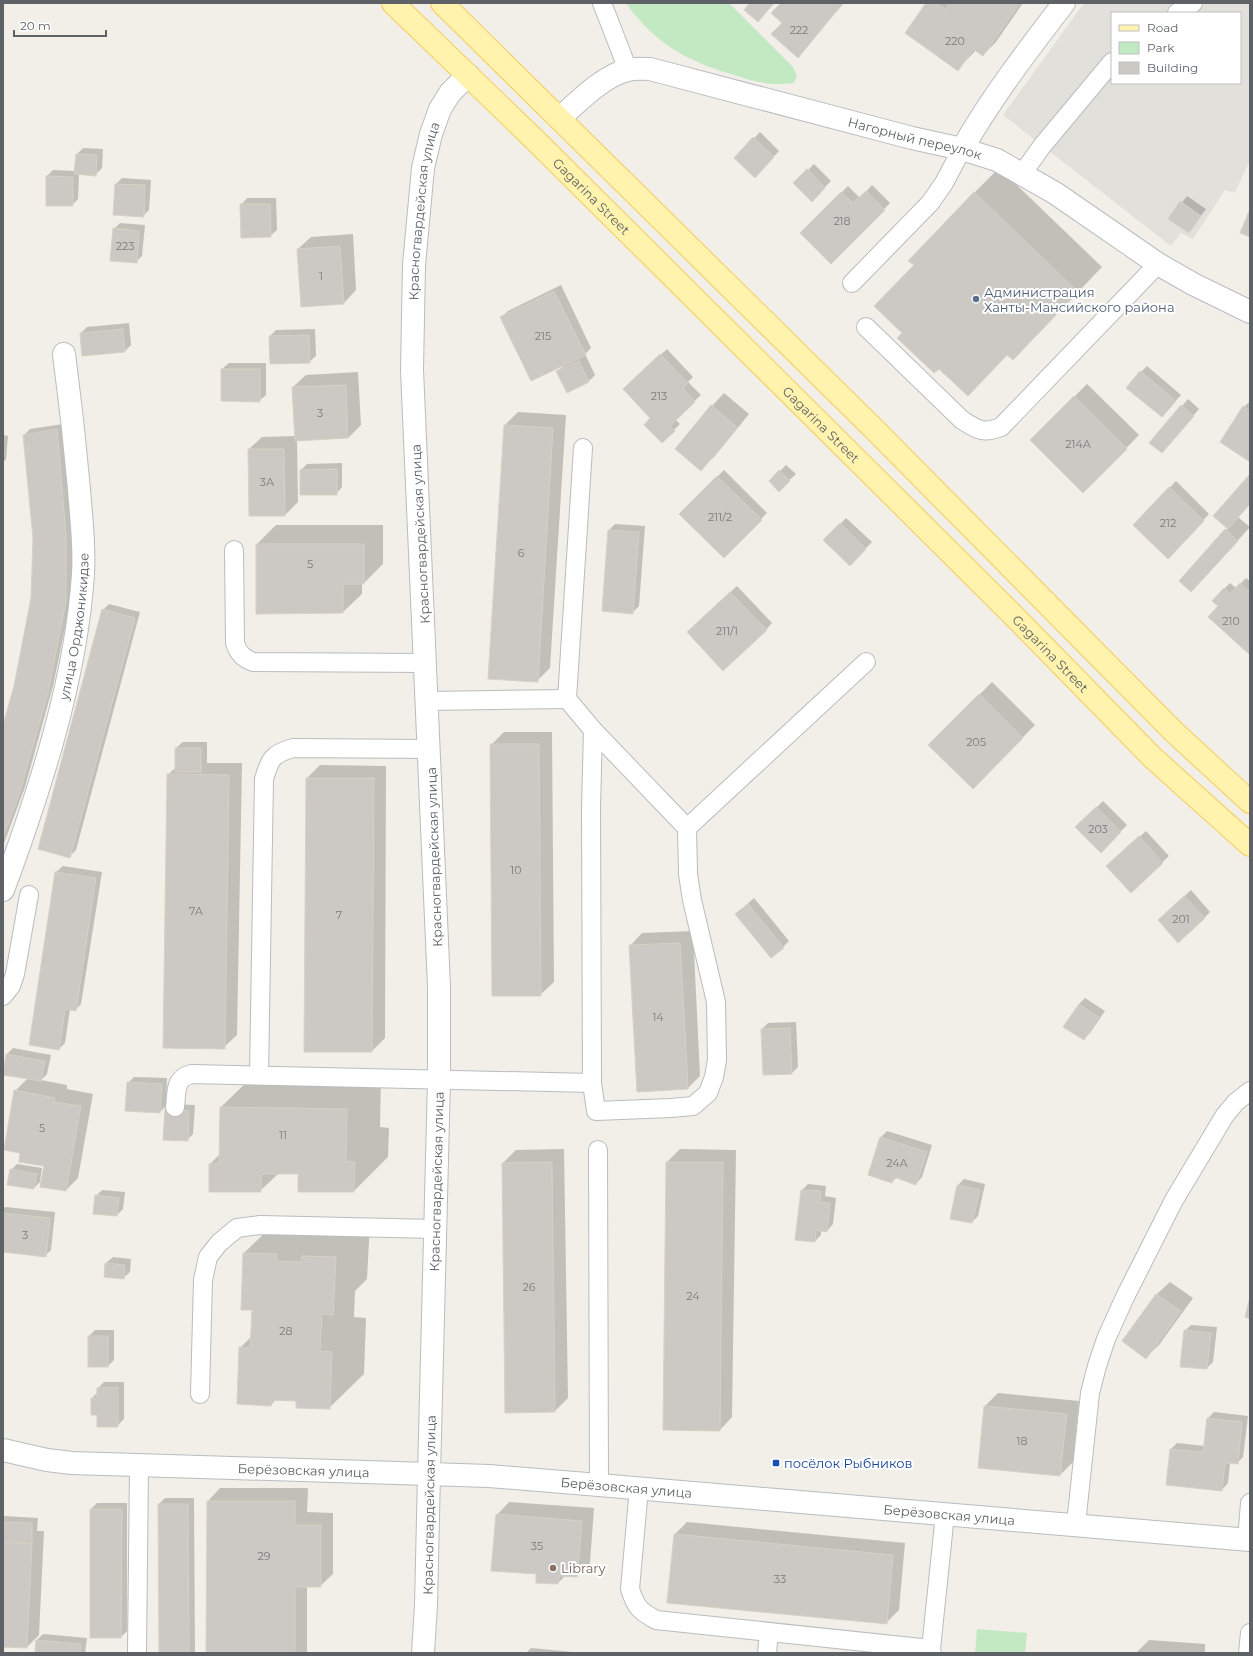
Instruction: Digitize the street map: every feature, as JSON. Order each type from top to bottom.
[{"type":"main road","name":"Gagarina Street","points":[[393,3],[542,146],[1152,757],[1250,845]]},
{"type":"main road","points":[[442,3],[880,434],[1173,731],[1250,802]]},
{"type":"street","points":[[962,149],[1002,85],[1064,3]]},
{"type":"street","name":"Нагорный переулок","points":[[560,118],[584,96],[608,79],[628,70],[650,69],[898,134],[962,149],[997,160],[1022,174],[1055,193],[1158,264],[1193,284],[1250,312]]},
{"type":"street","name":"Красногвардейская улица","points":[[423,1653],[427,1597],[439,1080],[438,972],[430,749],[412,370],[414,265],[422,176],[431,134],[440,109],[450,93],[468,74]]},
{"type":"street","name":"улица Орджоникидзе","points":[[3,890],[43,771],[61,705],[79,618],[83,572],[81,514],[72,414],[64,354]]},
{"type":"street","name":"Берёзовская улица","points":[[3,1450],[72,1464],[489,1476],[1076,1524],[1248,1540]]},
{"type":"lane","points":[[602,3],[628,70]]},
{"type":"lane","points":[[1179,12],[1193,3]]},
{"type":"lane","points":[[1022,174],[1042,146],[1111,63]]},
{"type":"lane","points":[[852,283],[930,203],[944,183],[962,149]]},
{"type":"lane","points":[[866,327],[962,420],[976,429],[989,432],[1001,427],[1158,264]]},
{"type":"lane","points":[[583,448],[567,699],[593,730],[687,828],[688,874],[692,900],[716,1002],[717,1060],[714,1077],[708,1093],[693,1106],[596,1111],[592,1082],[591,808],[593,730]]},
{"type":"lane","points":[[234,550],[235,643],[237,651],[244,658],[253,662],[426,663]]},
{"type":"lane","points":[[687,828],[866,662]]},
{"type":"lane","points":[[428,701],[567,699]]},
{"type":"lane","points":[[259,1074],[264,779],[268,764],[278,752],[293,748],[430,749]]},
{"type":"lane","points":[[3,996],[11,986],[15,974],[29,895]]},
{"type":"lane","points":[[175,1108],[177,1089],[180,1081],[184,1076],[191,1074],[259,1074],[439,1080],[592,1082]]},
{"type":"lane","points":[[1076,1524],[1090,1393],[1106,1339],[1125,1297],[1174,1200],[1225,1115],[1236,1102],[1250,1091]]},
{"type":"lane","points":[[598,1150],[599,1485]]},
{"type":"lane","points":[[200,1394],[204,1273],[208,1257],[219,1243],[237,1228],[260,1225],[435,1229]]},
{"type":"lane","points":[[138,1653],[139,1466]]},
{"type":"lane","points":[[639,1488],[630,1589],[635,1604],[641,1612],[656,1620],[932,1651],[945,1514]]},
{"type":"lane","points":[[1248,1540],[1250,1503]]},
{"type":"lane","points":[[767,1653],[770,1632]]},
{"type":"lane","points":[[1248,1653],[1250,1633]]},
{"type":"shaded area","points":[[1084,3],[1250,3],[1250,160],[1235,193],[1225,190],[1193,239],[1181,233],[1171,246],[1003,115]]},
{"type":"green space","points":[[626,3],[729,3],[793,67],[797,76],[794,83],[771,84],[756,81],[701,64],[673,49],[648,30]]},
{"type":"green space","points":[[977,1629],[1027,1633],[1025,1653],[975,1653]]},
{"type":"building","points":[[750,3],[774,3],[758,22],[744,10]]},
{"type":"building","points":[[781,3],[843,3],[798,58],[771,34],[782,23],[771,13]]},
{"type":"building","points":[[926,3],[936,3],[945,9],[950,3],[1020,3],[983,56],[973,49],[958,71],[905,33]]},
{"type":"building","points":[[753,137],[774,157],[755,178],[734,158]]},
{"type":"building","points":[[76,154],[97,155],[96,176],[74,174]]},
{"type":"building","points":[[807,169],[825,188],[812,202],[793,183]]},
{"type":"building","points":[[46,176],[73,177],[73,206],[46,206]]},
{"type":"building","points":[[115,184],[145,185],[144,217],[113,215]]},
{"type":"building","points":[[866,191],[885,210],[831,264],[800,233],[841,192],[853,203]]},
{"type":"building","name":"Администрация Ханты-Мансийского района","points":[[974,192],[1078,292],[1013,360],[1007,355],[968,396],[939,369],[934,373],[897,338],[902,333],[874,306],[914,265],[908,261]]},
{"type":"building","points":[[1180,201],[1201,216],[1189,233],[1168,219]]},
{"type":"building","points":[[240,204],[270,204],[271,237],[241,238]]},
{"type":"building","points":[[1250,209],[1250,237],[1240,233]]},
{"type":"building","points":[[113,228],[139,231],[137,263],[110,261]]},
{"type":"building","points":[[340,246],[344,304],[301,307],[297,249]]},
{"type":"building","points":[[554,291],[586,355],[531,381],[500,317]]},
{"type":"building","points":[[123,329],[125,352],[82,356],[80,333]]},
{"type":"building","points":[[309,335],[310,363],[270,364],[269,336]]},
{"type":"building","points":[[660,354],[688,383],[683,388],[695,402],[670,426],[675,431],[662,443],[644,425],[650,418],[623,389]]},
{"type":"building","points":[[579,361],[589,382],[567,393],[556,371]]},
{"type":"building","points":[[221,369],[260,369],[260,402],[221,401]]},
{"type":"building","points":[[1140,371],[1176,401],[1162,417],[1126,388]]},
{"type":"building","points":[[346,385],[348,438],[295,441],[292,387]]},
{"type":"building","points":[[1074,396],[1127,449],[1083,493],[1030,440]]},
{"type":"building","points":[[711,405],[737,427],[701,471],[675,449]]},
{"type":"building","points":[[1181,405],[1194,416],[1162,453],[1149,443]]},
{"type":"building","points":[[1243,406],[1250,411],[1250,462],[1220,442]]},
{"type":"building","points":[[504,425],[553,428],[538,682],[488,679]]},
{"type":"building","points":[[57,429],[66,535],[66,601],[48,693],[19,795],[3,837],[3,725],[14,686],[31,598],[33,538],[23,435]]},
{"type":"building","points":[[248,449],[284,449],[285,516],[249,516]]},
{"type":"building","points":[[337,469],[337,495],[300,495],[300,470]]},
{"type":"building","points":[[779,470],[790,481],[779,492],[769,481]]},
{"type":"building","points":[[1250,474],[1250,504],[1228,529],[1213,516]]},
{"type":"building","points":[[717,476],[762,520],[724,558],[679,514]]},
{"type":"building","points":[[1169,487],[1204,521],[1168,559],[1133,525]]},
{"type":"building","points":[[840,523],[866,549],[850,566],[823,540]]},
{"type":"building","points":[[1225,529],[1238,541],[1191,592],[1179,581]]},
{"type":"building","points":[[608,530],[639,532],[633,614],[602,611]]},
{"type":"building","points":[[256,544],[364,544],[364,584],[343,584],[343,613],[256,614]]},
{"type":"building","points":[[1240,583],[1249,591],[1250,589],[1250,655],[1208,617],[1218,606],[1212,601],[1224,588],[1230,594]]},
{"type":"building","points":[[730,592],[767,630],[723,671],[687,632]]},
{"type":"building","points":[[102,609],[135,618],[70,858],[38,849]]},
{"type":"building","points":[[979,694],[1023,738],[973,789],[928,745]]},
{"type":"building","points":[[490,744],[539,744],[541,996],[492,996]]},
{"type":"building","points":[[175,748],[201,748],[201,772],[175,772]]},
{"type":"building","points":[[167,774],[229,775],[225,1049],[163,1048]]},
{"type":"building","points":[[306,778],[374,778],[372,1052],[304,1052]]},
{"type":"building","points":[[1096,807],[1121,832],[1101,853],[1075,827]]},
{"type":"building","points":[[1139,836],[1163,863],[1131,893],[1106,866]]},
{"type":"building","points":[[55,872],[96,878],[76,1011],[65,1009],[59,1050],[29,1045]]},
{"type":"building","points":[[1184,896],[1205,918],[1178,943],[1158,920]]},
{"type":"building","points":[[748,904],[784,948],[771,958],[735,914]]},
{"type":"building","points":[[680,943],[688,1089],[637,1092],[629,945]]},
{"type":"building","points":[[1079,1004],[1099,1017],[1084,1040],[1063,1027]]},
{"type":"building","points":[[790,1028],[792,1074],[763,1075],[761,1029]]},
{"type":"building","points":[[6,1054],[45,1061],[41,1081],[3,1075]]},
{"type":"building","points":[[127,1082],[162,1084],[160,1113],[125,1111]]},
{"type":"building","points":[[14,1090],[55,1098],[54,1102],[81,1106],[66,1191],[40,1187],[44,1166],[19,1162],[20,1153],[4,1150]]},
{"type":"building","points":[[220,1107],[347,1109],[346,1161],[355,1162],[354,1192],[298,1192],[298,1174],[261,1174],[261,1192],[209,1192],[209,1164],[219,1163]]},
{"type":"building","points":[[165,1109],[189,1111],[188,1141],[163,1140]]},
{"type":"building","points":[[880,1137],[927,1152],[916,1185],[894,1177],[892,1183],[868,1175]]},
{"type":"building","points":[[552,1162],[555,1412],[505,1413],[502,1163]]},
{"type":"building","points":[[666,1162],[723,1162],[720,1431],[663,1430]]},
{"type":"building","points":[[10,1169],[37,1174],[34,1189],[7,1185]]},
{"type":"building","points":[[957,1185],[980,1190],[972,1223],[950,1219]]},
{"type":"building","points":[[801,1190],[821,1191],[820,1202],[830,1203],[827,1232],[816,1230],[815,1242],[795,1240]]},
{"type":"building","points":[[95,1195],[119,1198],[117,1216],[93,1214]]},
{"type":"building","points":[[3,1213],[50,1218],[46,1257],[3,1252]]},
{"type":"building","points":[[243,1253],[277,1254],[277,1261],[301,1262],[302,1256],[336,1257],[333,1315],[322,1314],[320,1351],[332,1352],[330,1409],[296,1408],[296,1401],[271,1400],[271,1406],[237,1404],[239,1347],[250,1348],[252,1310],[241,1310]]},
{"type":"building","points":[[105,1263],[125,1265],[124,1279],[104,1277]]},
{"type":"building","points":[[1156,1294],[1181,1311],[1146,1359],[1122,1341]]},
{"type":"building","points":[[1250,1297],[1250,1319],[1245,1317]]},
{"type":"building","points":[[1184,1330],[1211,1333],[1207,1369],[1180,1367]]},
{"type":"building","points":[[88,1336],[108,1336],[108,1367],[88,1367]]},
{"type":"building","points":[[118,1387],[118,1427],[97,1427],[97,1415],[91,1415],[91,1398],[97,1398],[97,1388]]},
{"type":"building","points":[[984,1406],[1067,1414],[1060,1476],[978,1468]]},
{"type":"building","points":[[1207,1418],[1242,1422],[1238,1464],[1225,1463],[1222,1491],[1166,1485],[1170,1449],[1203,1452]]},
{"type":"building","points":[[207,1501],[295,1501],[295,1525],[321,1525],[321,1587],[295,1587],[295,1653],[206,1653]]},
{"type":"building","points":[[158,1504],[188,1504],[189,1653],[159,1653]]},
{"type":"building","points":[[90,1509],[122,1509],[121,1638],[90,1638]]},
{"type":"building","points":[[496,1514],[582,1521],[577,1577],[559,1576],[558,1584],[536,1583],[536,1574],[491,1571]]},
{"type":"building","points":[[3,1522],[32,1523],[32,1544],[3,1542]]},
{"type":"building","points":[[674,1534],[893,1555],[887,1624],[667,1603]]},
{"type":"building","points":[[3,1542],[32,1544],[27,1648],[3,1647]]},
{"type":"building","points":[[36,1640],[81,1644],[80,1653],[35,1653]]},
{"type":"place","name":"Администрация Ханты-Мансийского района","points":[[976,299]]},
{"type":"place","name":"посёлок Рыбников","points":[[776,1463]]},
{"type":"place","name":"Library","points":[[553,1568]]}]
